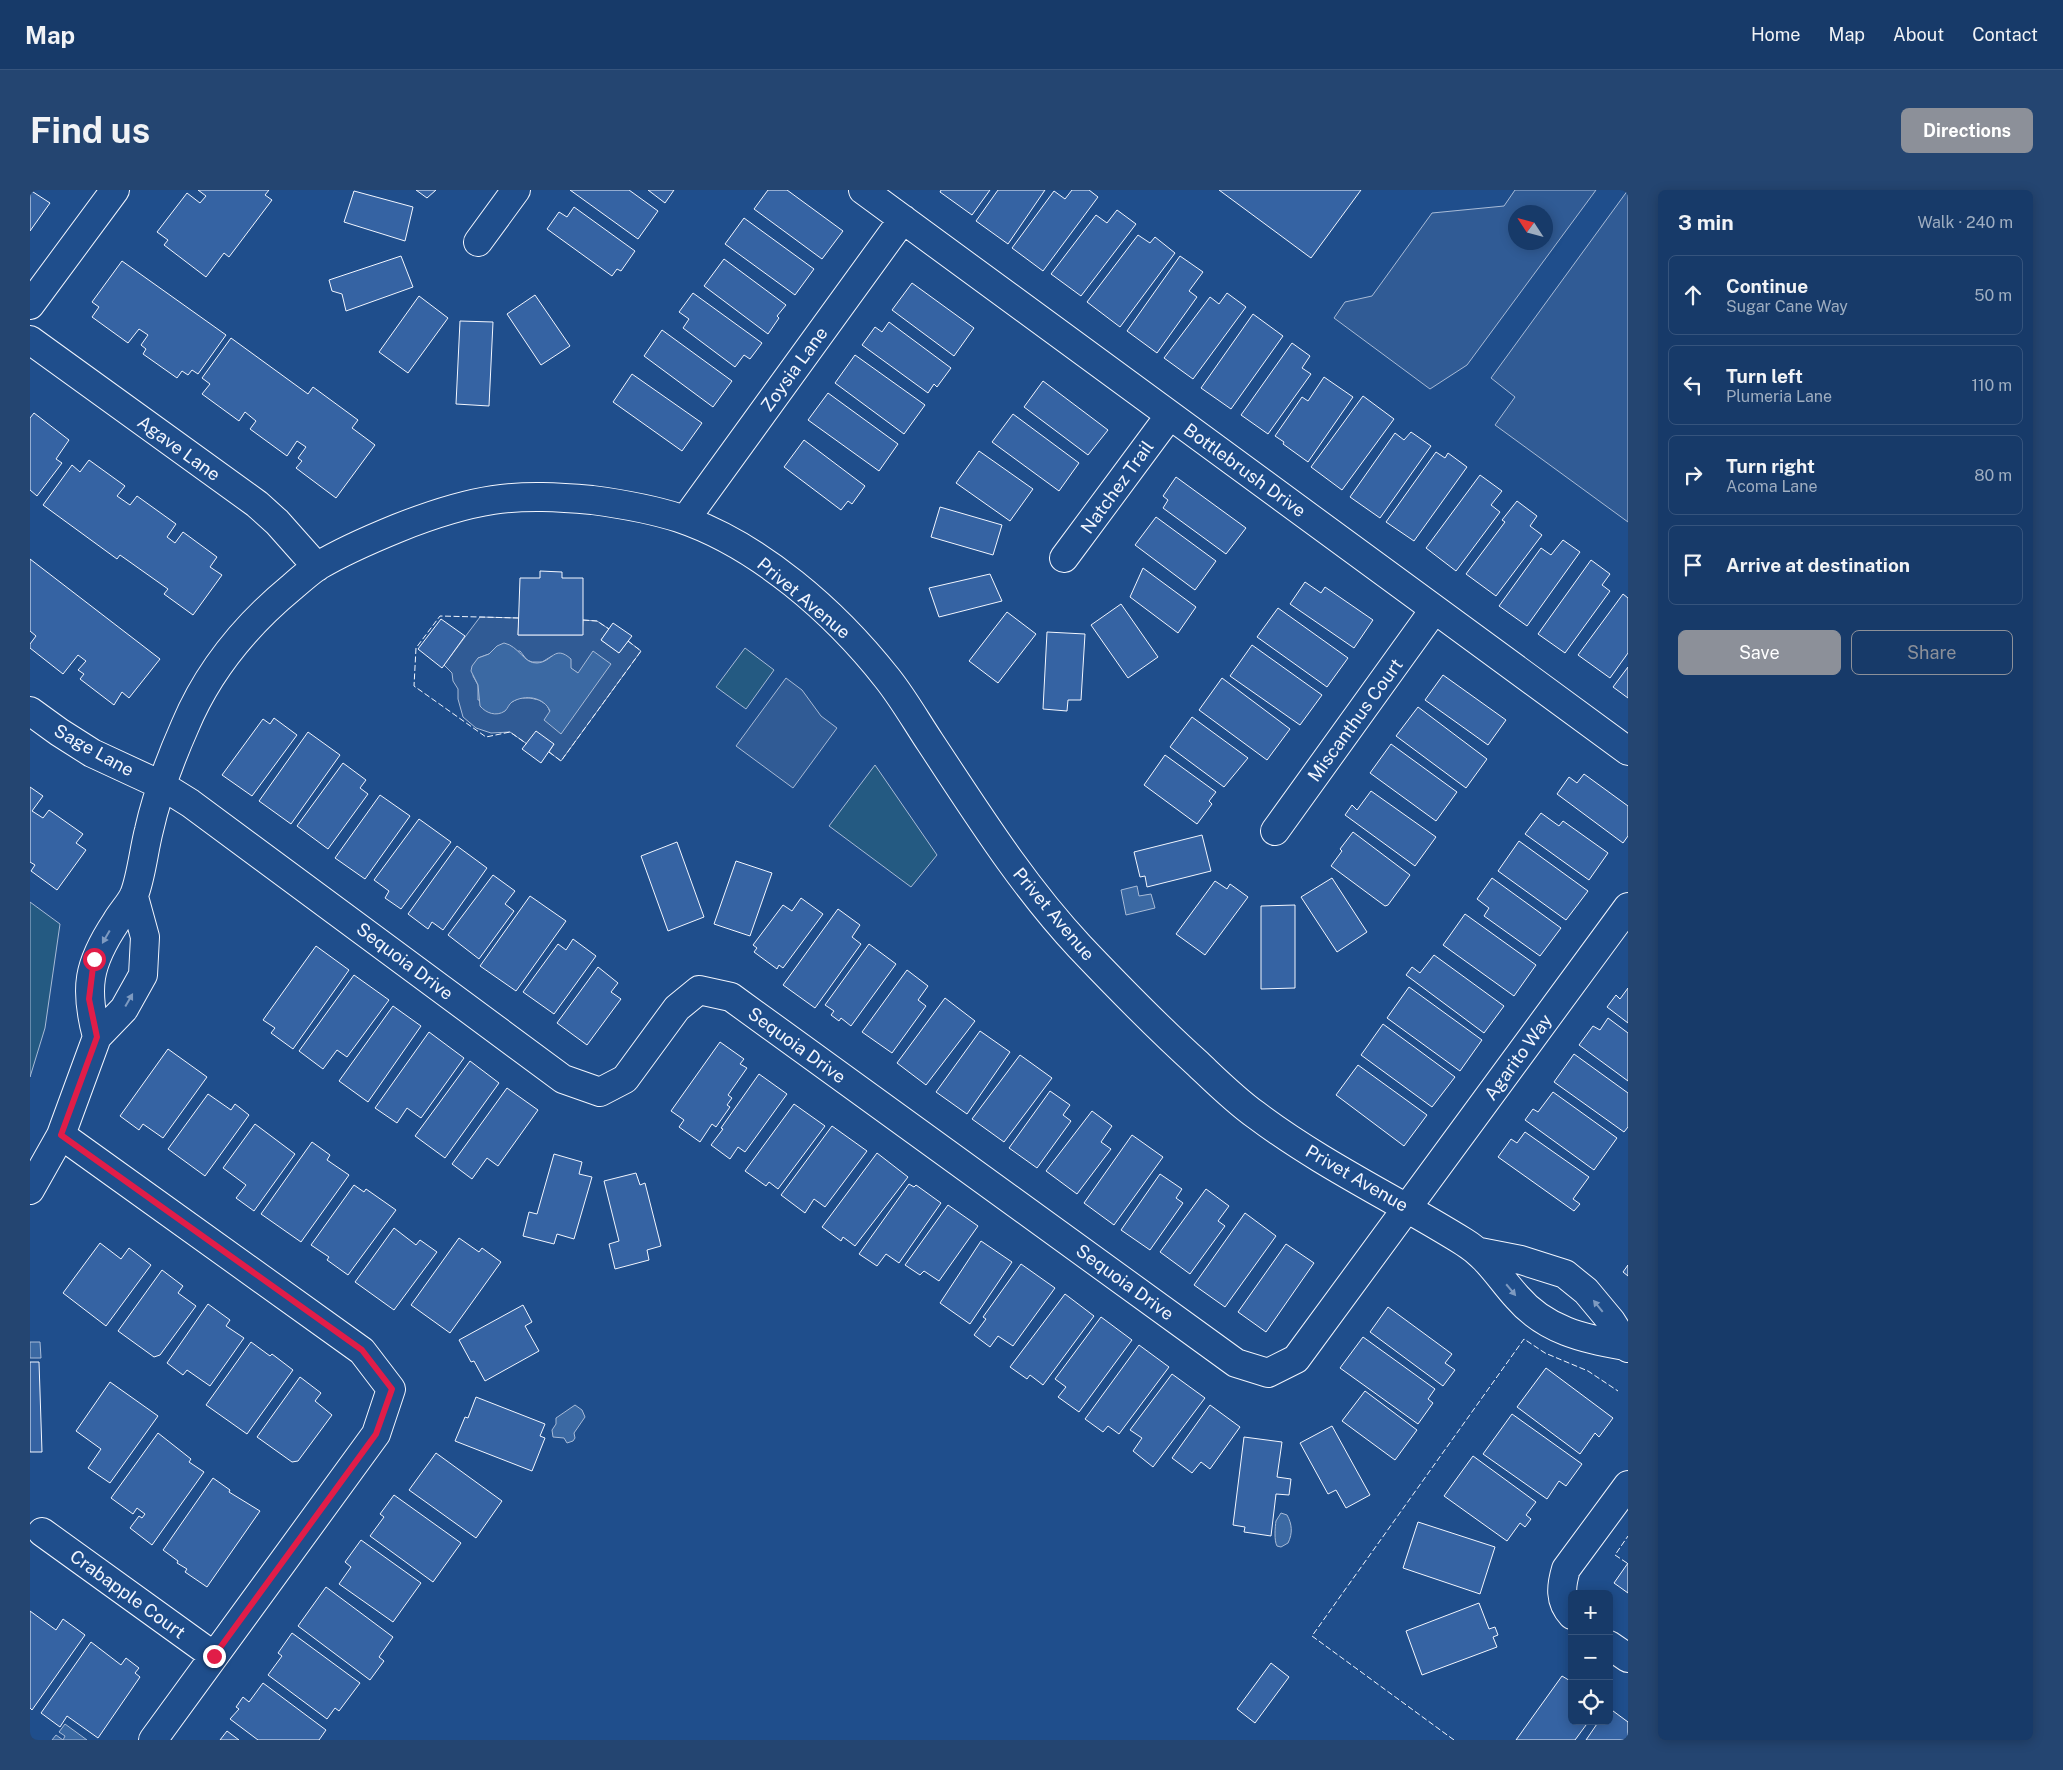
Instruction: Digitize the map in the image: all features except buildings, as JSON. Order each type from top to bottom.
[{"type":"street","points":[[30,305],[115,190]]},
{"type":"street","points":[[478,242],[516,190]]},
{"type":"street","name":"Bottlebrush Drive","points":[[863,190],[1434,610],[1628,750]]},
{"type":"street","name":"Zoysia Lane","points":[[685,520],[904,220]]},
{"type":"street","name":"Agave Lane","points":[[30,340],[257,504],[277,522],[317,567]]},
{"type":"street","name":"Natchez Trail","points":[[1064,558],[1170,415]]},
{"type":"street","name":"Privet Avenue","points":[[134,897],[161,785],[188,718],[205,686],[223,659],[262,613],[317,567],[370,539],[415,521],[455,508],[491,500],[531,496],[578,499],[622,504],[685,520],[724,538],[782,575],[826,611],[857,642],[890,682],[1038,900],[1111,979],[1184,1052],[1256,1115],[1326,1161],[1408,1207],[1480,1252],[1522,1304],[1541,1319],[1567,1333],[1626,1347]]},
{"type":"street","name":"Miscanthus Court","points":[[1275,831],[1434,610]]},
{"type":"street","name":"Sage Lane","points":[[30,711],[92,753],[161,785]]},
{"type":"street","name":"Sequoia Drive","points":[[161,785],[190,803],[564,1079],[572,1082],[600,1092],[625,1079],[677,1008],[699,990],[731,997],[1236,1363],[1268,1373],[1296,1359],[1408,1207]]},
{"type":"street","points":[[97,1037],[89,999],[94,959],[112,928],[134,897]]},
{"type":"street","points":[[30,1190],[61,1135],[97,1037],[124,1009],[143,976],[145,937],[134,897]]},
{"type":"street","name":"Agarito Way","points":[[1408,1207],[1628,907]]},
{"type":"street","points":[[61,1135],[362,1350],[392,1389],[376,1434],[153,1740]]},
{"type":"street","name":"Privet Avenue","points":[[1480,1252],[1521,1260],[1565,1274],[1586,1291],[1611,1322],[1626,1347]]},
{"type":"street","points":[[1567,1606],[1561,1584],[1566,1569],[1628,1485]]},
{"type":"street","name":"Crabapple Court","points":[[42,1532],[214,1656]]},
{"type":"street","points":[[1613,1648],[1628,1658]]},
{"type":"shaded area","points":[[1515,190],[1596,190],[1553,248],[1553,205],[1508,205],[1508,250],[1552,250],[1467,365],[1430,389],[1334,318],[1345,302],[1372,296],[1432,213],[1504,206]]},
{"type":"shaded area","points":[[1628,190],[1628,522],[1495,425],[1515,397],[1491,378]]},
{"type":"shaded area","points":[[480,617],[519,618],[518,635],[582,635],[583,620],[597,621],[609,629],[601,640],[619,653],[628,641],[641,651],[561,761],[549,752],[554,744],[527,744],[510,732],[491,733],[476,728],[463,717],[458,699],[458,689],[453,681],[452,673],[444,665]],"holes":[[[520,651],[527,660],[542,662],[552,656],[578,673],[550,712],[547,705],[539,700],[530,698],[519,698],[510,703],[478,700],[478,685],[473,676],[478,658],[489,654]]]},
{"type":"shaded area","points":[[504,643],[514,648],[532,663],[542,662],[557,653],[561,653],[571,659],[571,668],[578,673],[593,651],[611,664],[561,734],[544,720],[550,711],[547,706],[534,698],[517,700],[511,703],[505,711],[498,714],[485,711],[480,706],[478,685],[471,671],[472,666],[478,658],[489,654],[497,646]]},
{"type":"shaded area","points":[[745,648],[774,670],[746,709],[716,687]]},
{"type":"shaded area","points":[[786,678],[802,690],[821,716],[837,728],[793,788],[736,746]]},
{"type":"shaded area","points":[[875,765],[937,855],[911,887],[829,826]]},
{"type":"shaded area","points":[[1137,886],[1139,896],[1151,894],[1155,908],[1126,915],[1121,890]]},
{"type":"shaded area","points":[[30,902],[60,924],[45,1028],[30,1077]]},
{"type":"shaded area","points":[[30,1342],[40,1342],[41,1358],[30,1358]]},
{"type":"shaded area","points":[[575,1405],[582,1410],[585,1417],[574,1433],[575,1438],[573,1441],[567,1443],[564,1438],[553,1437],[552,1430],[556,1424],[556,1418]]},
{"type":"shaded area","points":[[1281,1513],[1287,1515],[1290,1522],[1291,1536],[1288,1543],[1281,1547],[1277,1546],[1275,1534],[1276,1521]]},
{"type":"shaded area","points":[[65,1724],[87,1740],[63,1740],[65,1736],[59,1732]]},
{"type":"shaded area","points":[[56,1735],[63,1740],[52,1740]]},
{"type":"fence","points":[[519,618],[440,616],[416,648],[414,686],[486,737],[510,732],[527,744]]},
{"type":"fence","points":[[583,620],[597,621],[609,629]]},
{"type":"fence","points":[[549,752],[561,761],[641,651],[628,641]]},
{"type":"fence","points":[[1454,1740],[1312,1636],[1524,1339],[1545,1353],[1588,1371],[1618,1391]]},
{"type":"fence","points":[[1627,1563],[1615,1555],[1628,1536]]},
{"type":"route","points":[[94,959],[89,999],[97,1037],[61,1135],[362,1350],[392,1389],[376,1434],[214,1656]]}]
